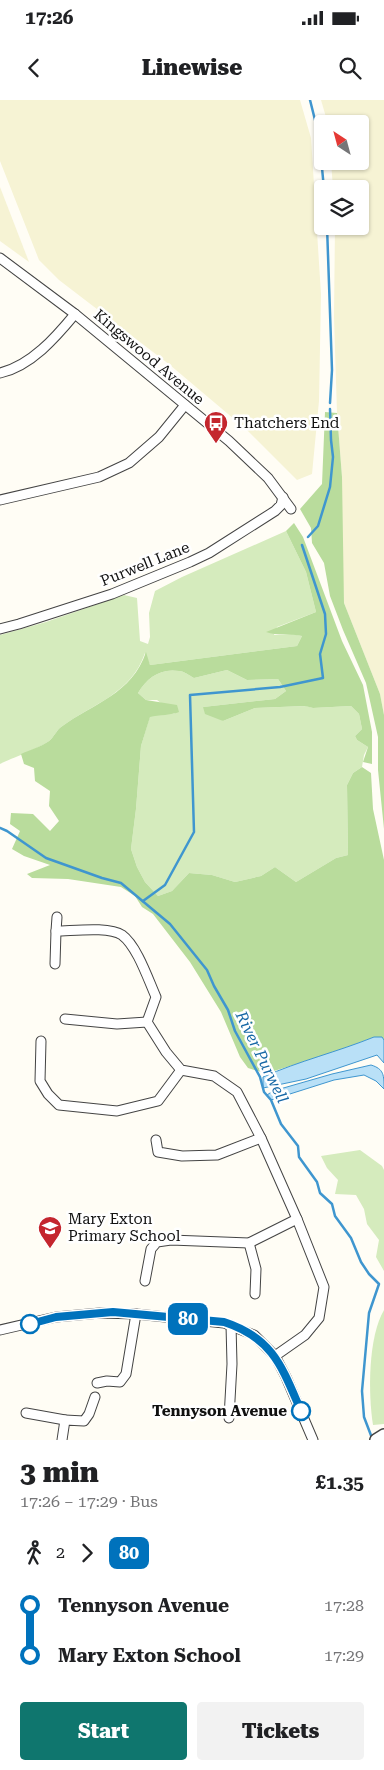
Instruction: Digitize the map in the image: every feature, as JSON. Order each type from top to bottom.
[{"type":"street","name":"Kingswood Avenue","points":[[0,258],[75,314],[185,405],[268,478],[292,509]]},
{"type":"street","points":[[0,373],[11,371],[40,351],[75,314]]},
{"type":"street","points":[[0,500],[99,477],[130,463],[159,438],[185,405]]},
{"type":"street","name":"Purwell Lane","points":[[0,629],[112,594],[190,562],[208,553],[275,511],[281,505],[283,496]]},
{"type":"street","points":[[54,964],[57,917]]},
{"type":"street","points":[[56,931],[107,930],[121,934],[132,945],[156,997],[147,1022]]},
{"type":"street","points":[[65,1019],[116,1024],[147,1022]]},
{"type":"street","points":[[147,1022],[166,1052],[181,1070],[214,1076],[238,1092],[297,1219],[324,1286],[320,1318],[305,1335],[275,1356]]},
{"type":"street","points":[[41,1041],[40,1081],[48,1094],[59,1105],[117,1110],[158,1101],[181,1070]]},
{"type":"street","points":[[156,1140],[158,1152],[182,1156],[217,1155],[261,1138]]},
{"type":"street","points":[[145,1281],[151,1249],[157,1242],[171,1240],[249,1243],[297,1219]]},
{"type":"street","points":[[249,1243],[256,1269],[255,1294]]},
{"type":"street","points":[[0,1330],[56,1317],[100,1313],[136,1314],[224,1322],[254,1335],[275,1356],[313,1440]]},
{"type":"street","points":[[97,1383],[107,1381],[120,1382],[126,1374],[136,1314]]},
{"type":"street","points":[[228,1418],[232,1364],[231,1325]]},
{"type":"street","points":[[26,1413],[64,1420],[84,1421],[89,1414],[95,1397]]},
{"type":"street","points":[[62,1440],[64,1420]]},
{"type":"street","points":[[376,1440],[384,1435]]},
{"type":"shaded area","points":[[0,100],[300,100],[311,138],[314,185],[314,235],[317,235],[321,294],[319,401],[312,474],[297,480],[247,430],[170,365],[59,280],[39,260],[0,161]]},
{"type":"shaded area","points":[[321,100],[384,100],[384,715],[380,694],[344,603],[342,477],[337,413],[334,317],[335,235],[369,235],[369,180],[332,180],[332,170],[369,170],[369,115],[325,115]]},
{"type":"shaded area","points":[[0,187],[29,262],[0,241]]},
{"type":"green space","points":[[325,412],[337,413],[342,477],[344,603],[380,694],[384,715],[384,829],[378,770],[378,737],[366,683],[330,596],[324,563],[312,543],[311,528],[300,509],[322,484]]},
{"type":"green space","points":[[294,523],[303,537],[342,641],[363,685],[372,732],[372,764],[363,762],[368,747],[357,740],[355,736],[362,729],[359,714],[351,706],[255,708],[223,721],[205,714],[203,707],[275,699],[286,691],[278,679],[247,680],[227,670],[194,678],[181,671],[172,670],[155,675],[138,693],[146,700],[177,705],[179,712],[150,717],[141,746],[131,849],[137,867],[145,882],[158,896],[172,891],[189,873],[212,875],[235,882],[261,876],[275,867],[296,882],[336,858],[348,855],[347,785],[353,773],[362,767],[371,773],[373,809],[384,860],[384,1040],[382,1037],[374,1037],[268,1074],[248,1068],[240,1057],[221,1012],[190,962],[153,914],[142,907],[135,896],[121,887],[68,879],[32,878],[27,874],[50,865],[24,856],[12,849],[20,831],[10,824],[11,813],[33,814],[50,831],[59,821],[49,806],[50,791],[35,781],[34,768],[24,764],[21,754],[46,743],[61,727],[122,688],[140,666],[146,652],[150,665],[297,646],[302,636],[266,632],[316,612],[306,572],[286,531]]},
{"type":"green space","points":[[286,531],[306,572],[316,612],[277,627],[274,635],[292,634],[302,636],[297,646],[150,665],[145,653],[139,667],[121,688],[61,727],[45,744],[0,764],[0,635],[46,622],[124,595],[137,598],[140,641],[148,644],[150,637],[149,613],[155,591]]},
{"type":"green space","points":[[227,670],[247,680],[278,679],[286,691],[275,699],[203,707],[223,721],[255,708],[351,706],[359,714],[362,729],[355,736],[357,740],[368,747],[364,755],[362,767],[353,773],[347,785],[348,855],[336,858],[296,882],[275,867],[261,876],[235,882],[212,875],[189,873],[172,891],[158,896],[145,882],[137,867],[131,849],[141,746],[150,716],[165,713],[175,714],[157,700],[146,700],[138,693],[155,675],[166,671],[181,671],[194,678]]},
{"type":"green space","points":[[360,1150],[382,1166],[384,1170],[384,1271],[376,1257],[379,1240],[367,1224],[364,1209],[356,1195],[335,1194],[338,1180],[327,1168],[321,1156]]},
{"type":"green space","points":[[384,1310],[384,1424],[373,1425],[370,1398],[372,1350],[379,1321]]},
{"type":"water","points":[[374,1037],[382,1037],[384,1040],[384,1063],[377,1055],[306,1079],[263,1088],[263,1077]]},
{"type":"water","points":[[371,1065],[379,1068],[381,1071],[384,1089],[376,1081],[364,1075],[334,1080],[271,1100],[267,1095],[273,1091]]},
{"type":"waterway","points":[[310,100],[319,136],[323,180]]},
{"type":"waterway","points":[[327,235],[332,370],[330,403]]},
{"type":"waterway","points":[[308,537],[318,526],[330,487],[333,457],[330,409]]},
{"type":"waterway","points":[[143,901],[165,885],[194,832],[190,695],[280,687],[323,678],[320,654],[326,634],[325,614],[302,545]]},
{"type":"waterway","name":"River Purwell","points":[[0,828],[46,858],[121,883],[170,924],[207,970],[228,1010],[235,1031],[260,1077],[264,1092],[271,1100],[281,1124],[298,1146],[299,1157],[317,1182],[320,1193],[332,1204],[335,1216],[351,1238],[361,1262],[379,1284],[369,1313],[362,1391],[364,1417],[372,1438]]},
{"type":"bus line","name":"80","points":[[30,1324],[56,1317],[113,1312],[224,1322],[254,1335],[275,1356],[301,1411]]},
{"type":"place","name":"Thatchers End","points":[[216,444]]},
{"type":"place","name":"Mary Exton Primary School","points":[[50,1249]]},
{"type":"place","name":"Tennyson Avenue","points":[[301,1411]]}]
